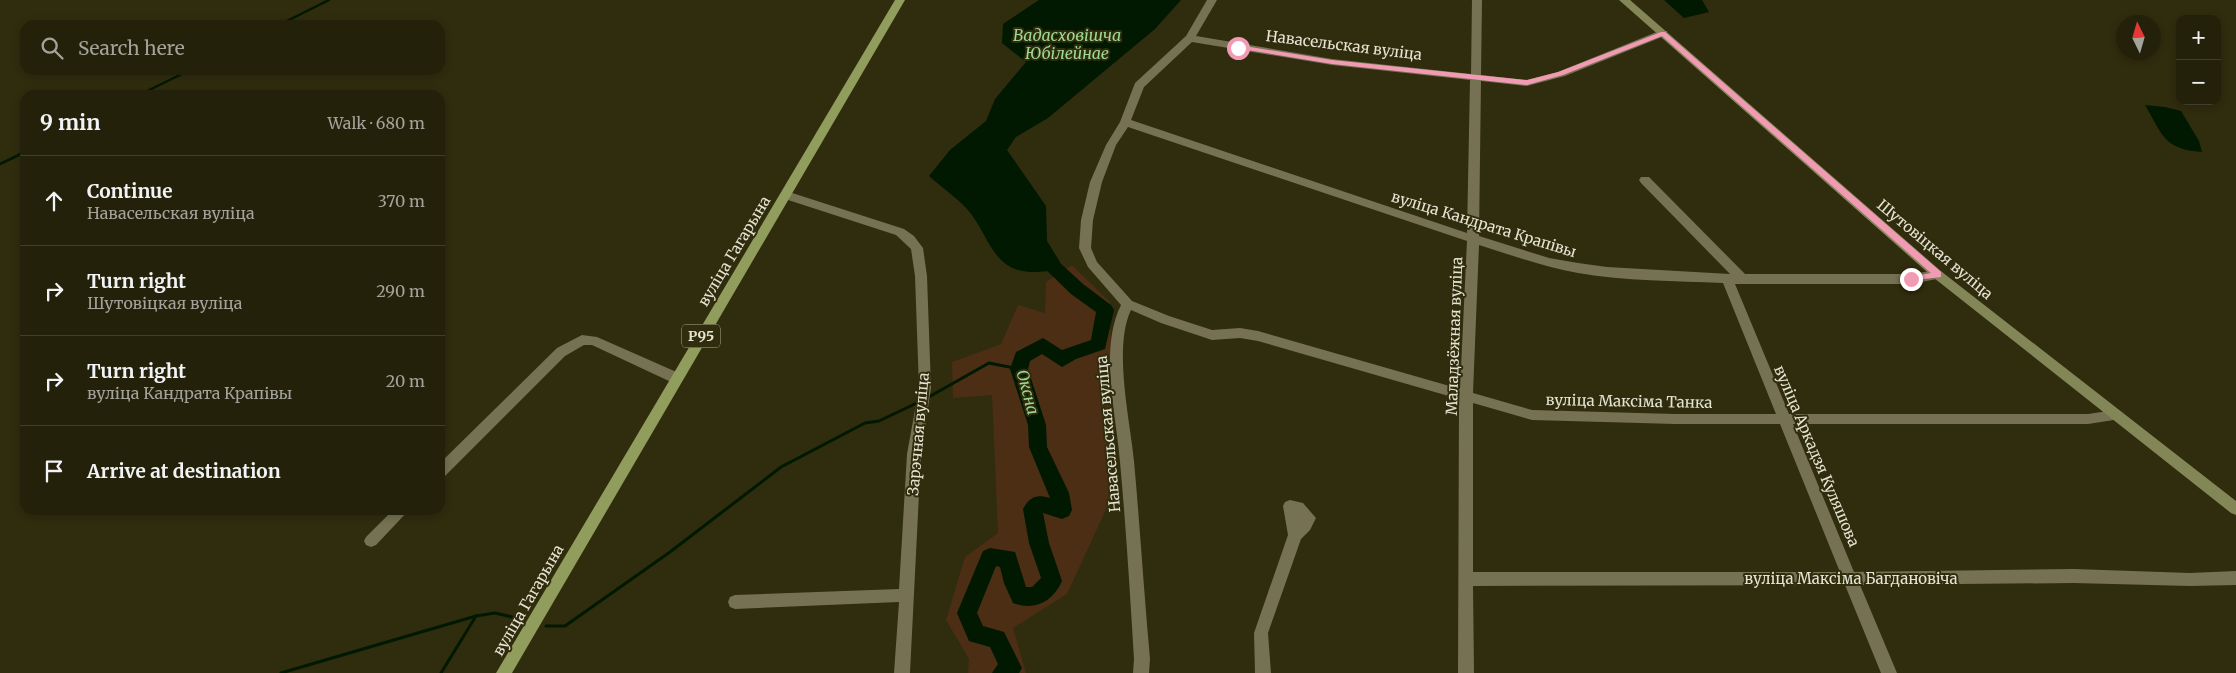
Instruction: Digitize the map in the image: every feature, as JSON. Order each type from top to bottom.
[{"type":"main road","name":"вуліца Гагарына","points":[[504,673],[900,0]]},
{"type":"main road","name":"Шутовіцкая вуліца","points":[[1624,0],[1938,274],[2236,509]]},
{"type":"street","points":[[1128,304],[1092,264],[1085,248],[1087,220],[1096,182],[1111,145],[1125,122],[1139,85],[1190,38],[1212,0]]},
{"type":"street","name":"Маладзёжная вуліца","points":[[1466,673],[1466,397],[1473,239],[1477,0]]},
{"type":"street","name":"Навасельская вуліца","points":[[1190,38],[1332,62],[1527,83],[1663,33]]},
{"type":"street","name":"вуліца Кандрата Крапівы","points":[[1125,122],[1473,239],[1549,262],[1578,268],[1607,272],[1727,279],[1911,279],[1938,274]]},
{"type":"street","points":[[1645,180],[1742,279]]},
{"type":"street","name":"Зарэчная вуліца","points":[[786,195],[900,232],[916,248],[921,276],[925,388],[914,454],[902,673]]},
{"type":"street","name":"вуліца Аркадзя Куляшова","points":[[1727,279],[1889,673]]},
{"type":"street","name":"Навасельская вуліца","points":[[1128,304],[1120,320],[1116,356],[1132,526],[1142,659],[1140,673]]},
{"type":"street","name":"вуліца Максіма Танка","points":[[1128,304],[1165,320],[1212,335],[1240,333],[1258,336],[1532,415],[1551,417],[1783,419],[2088,419],[2115,415]]},
{"type":"street","points":[[445,467],[561,352],[582,340],[593,340],[676,378]]},
{"type":"street","points":[[371,541],[397,515]]},
{"type":"street","points":[[1263,673],[1260,633],[1295,535]]},
{"type":"street","name":"вуліца Максіма Багдановіча","points":[[1466,579],[1850,579],[2098,575],[2214,580],[2236,578]]},
{"type":"street","points":[[734,602],[906,596]]},
{"type":"shaded area","points":[[1072,265],[1110,302],[1112,394],[1109,503],[1067,594],[1013,628],[1026,673],[968,673],[969,659],[946,620],[965,557],[998,533],[992,395],[953,398],[952,362],[1001,344],[1018,305],[1045,313],[1046,282]]},
{"type":"water","name":"Вадасховішча Юбілейнае","points":[[1039,0],[1181,0],[1155,29],[1048,118],[1016,137],[1007,150],[1046,206],[1047,241],[1060,262],[1060,268],[1052,271],[1038,272],[1022,271],[1010,267],[1001,260],[967,209],[929,176],[950,150],[986,121],[995,99],[1026,62],[1002,43],[1003,24]]},
{"type":"water","points":[[1664,0],[1702,0],[1709,12],[1684,18]]},
{"type":"water","points":[[2145,105],[2181,111],[2199,141],[2202,152],[2180,148],[2172,144],[2161,133]]},
{"type":"waterway","points":[[289,20],[329,0]]},
{"type":"waterway","points":[[149,90],[180,75]]},
{"type":"waterway","points":[[0,164],[20,154]]},
{"type":"waterway","name":"Оксна","points":[[1003,673],[1011,668],[997,639],[976,634],[967,613],[990,557],[1008,558],[1014,583],[1020,596],[1036,597],[1052,581],[1039,543],[1033,509],[1039,503],[1062,510],[1059,493],[1038,447],[1037,425],[1019,369],[1022,357],[1043,345],[1062,360],[1070,354],[1099,344],[1105,310],[1077,289],[1040,254]]},
{"type":"waterway","points":[[927,398],[989,363],[1019,369]]},
{"type":"waterway","points":[[546,626],[565,626],[670,552],[781,467],[865,423],[879,421],[919,402]]},
{"type":"waterway","points":[[476,616],[495,613],[516,618]]},
{"type":"waterway","points":[[281,673],[476,616]]},
{"type":"waterway","points":[[441,673],[476,616]]},
{"type":"route","points":[[1238,48],[1332,62],[1527,83],[1560,74],[1663,33],[1938,274],[1911,279]]}]
